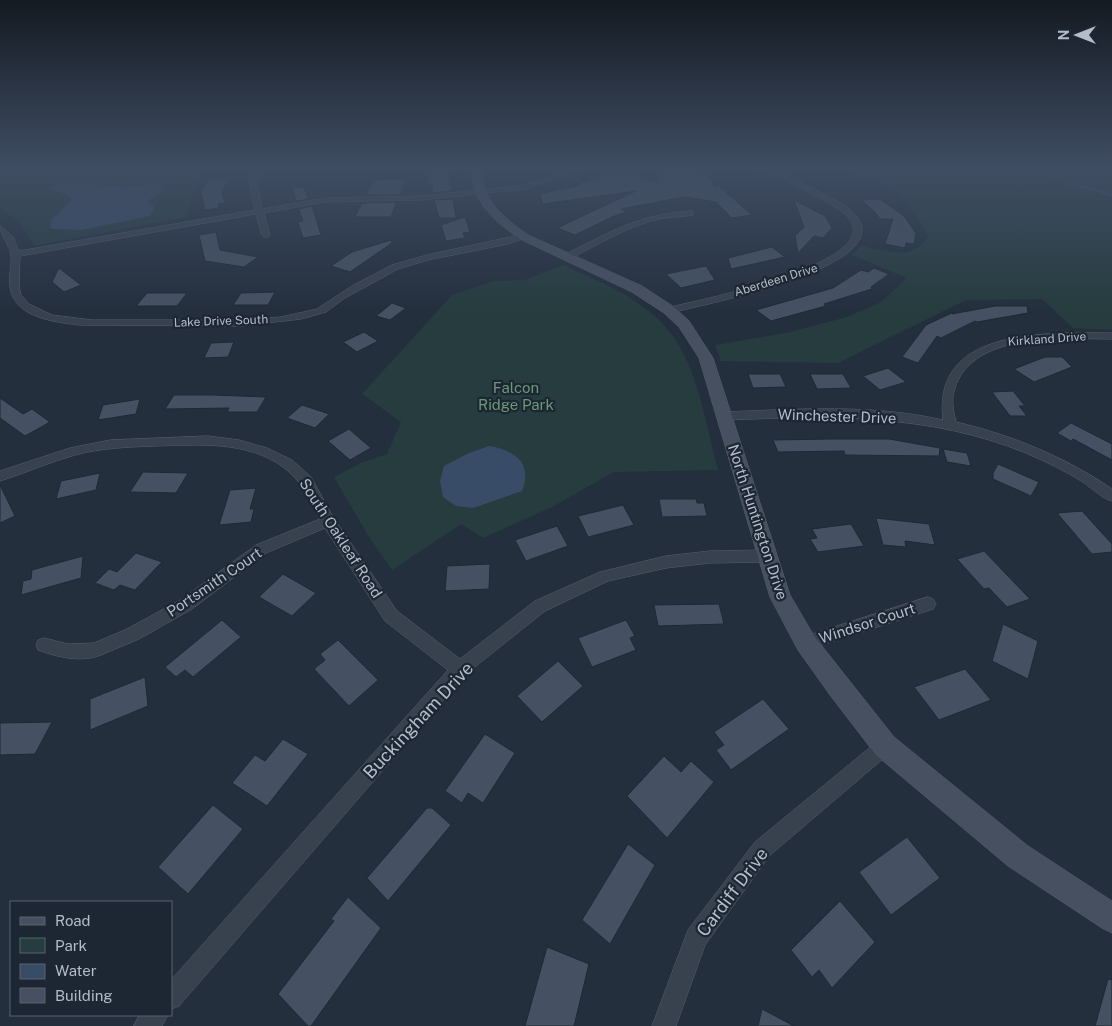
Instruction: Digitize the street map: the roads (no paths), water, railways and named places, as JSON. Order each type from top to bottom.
[{"type":"street","points":[[0,227],[9,236],[16,254],[247,214]]},
{"type":"street","points":[[259,214],[266,235]]},
{"type":"street","name":"North Huntington Drive","points":[[496,214],[524,237],[637,289],[669,310],[684,324],[706,358],[780,597],[806,643],[885,746],[1018,856],[1112,918]]},
{"type":"street","points":[[567,257],[622,228],[664,216],[682,214]]},
{"type":"street","name":"Aberdeen Drive","points":[[669,310],[810,271],[842,255],[856,239],[858,232],[853,218],[849,214]]},
{"type":"street","name":"Lake Drive South","points":[[16,254],[5,284],[22,304],[41,314],[54,318],[110,323],[250,323],[321,310],[381,274],[421,259],[494,246],[524,237]]},
{"type":"street","name":"Kirkland Drive","points":[[950,424],[948,394],[953,378],[958,369],[978,353],[1003,342],[1022,339],[1112,336]]},
{"type":"street","name":"Winchester Drive","points":[[725,416],[778,414],[879,415],[950,424],[1035,452],[1083,476],[1112,496]]},
{"type":"street","name":"South Oakleaf Road","points":[[0,476],[74,451],[110,444],[208,440],[239,444],[263,451],[287,463],[306,480],[328,521],[392,616],[460,669]]},
{"type":"street","name":"Portsmith Court","points":[[44,644],[68,651],[95,650],[133,634],[187,604],[261,549],[328,521]]},
{"type":"street","name":"Buckingham Drive","points":[[172,997],[460,669],[540,606],[604,576],[666,562],[710,557],[766,556]]},
{"type":"street","name":"Windsor Court","points":[[806,643],[928,604]]},
{"type":"street","name":"Cardiff Drive","points":[[664,1026],[696,938],[762,849],[885,746]]},
{"type":"street","points":[[146,1026],[155,1016]]},
{"type":"water","points":[[57,214],[151,214],[150,216],[81,230],[50,228],[51,220]]},
{"type":"water","points":[[489,446],[507,451],[519,460],[525,473],[522,491],[473,508],[456,506],[443,497],[440,481],[444,466],[467,454]]},
{"type":"park label","name":"Falcon Ridge Park","points":[[516,396]]}]
